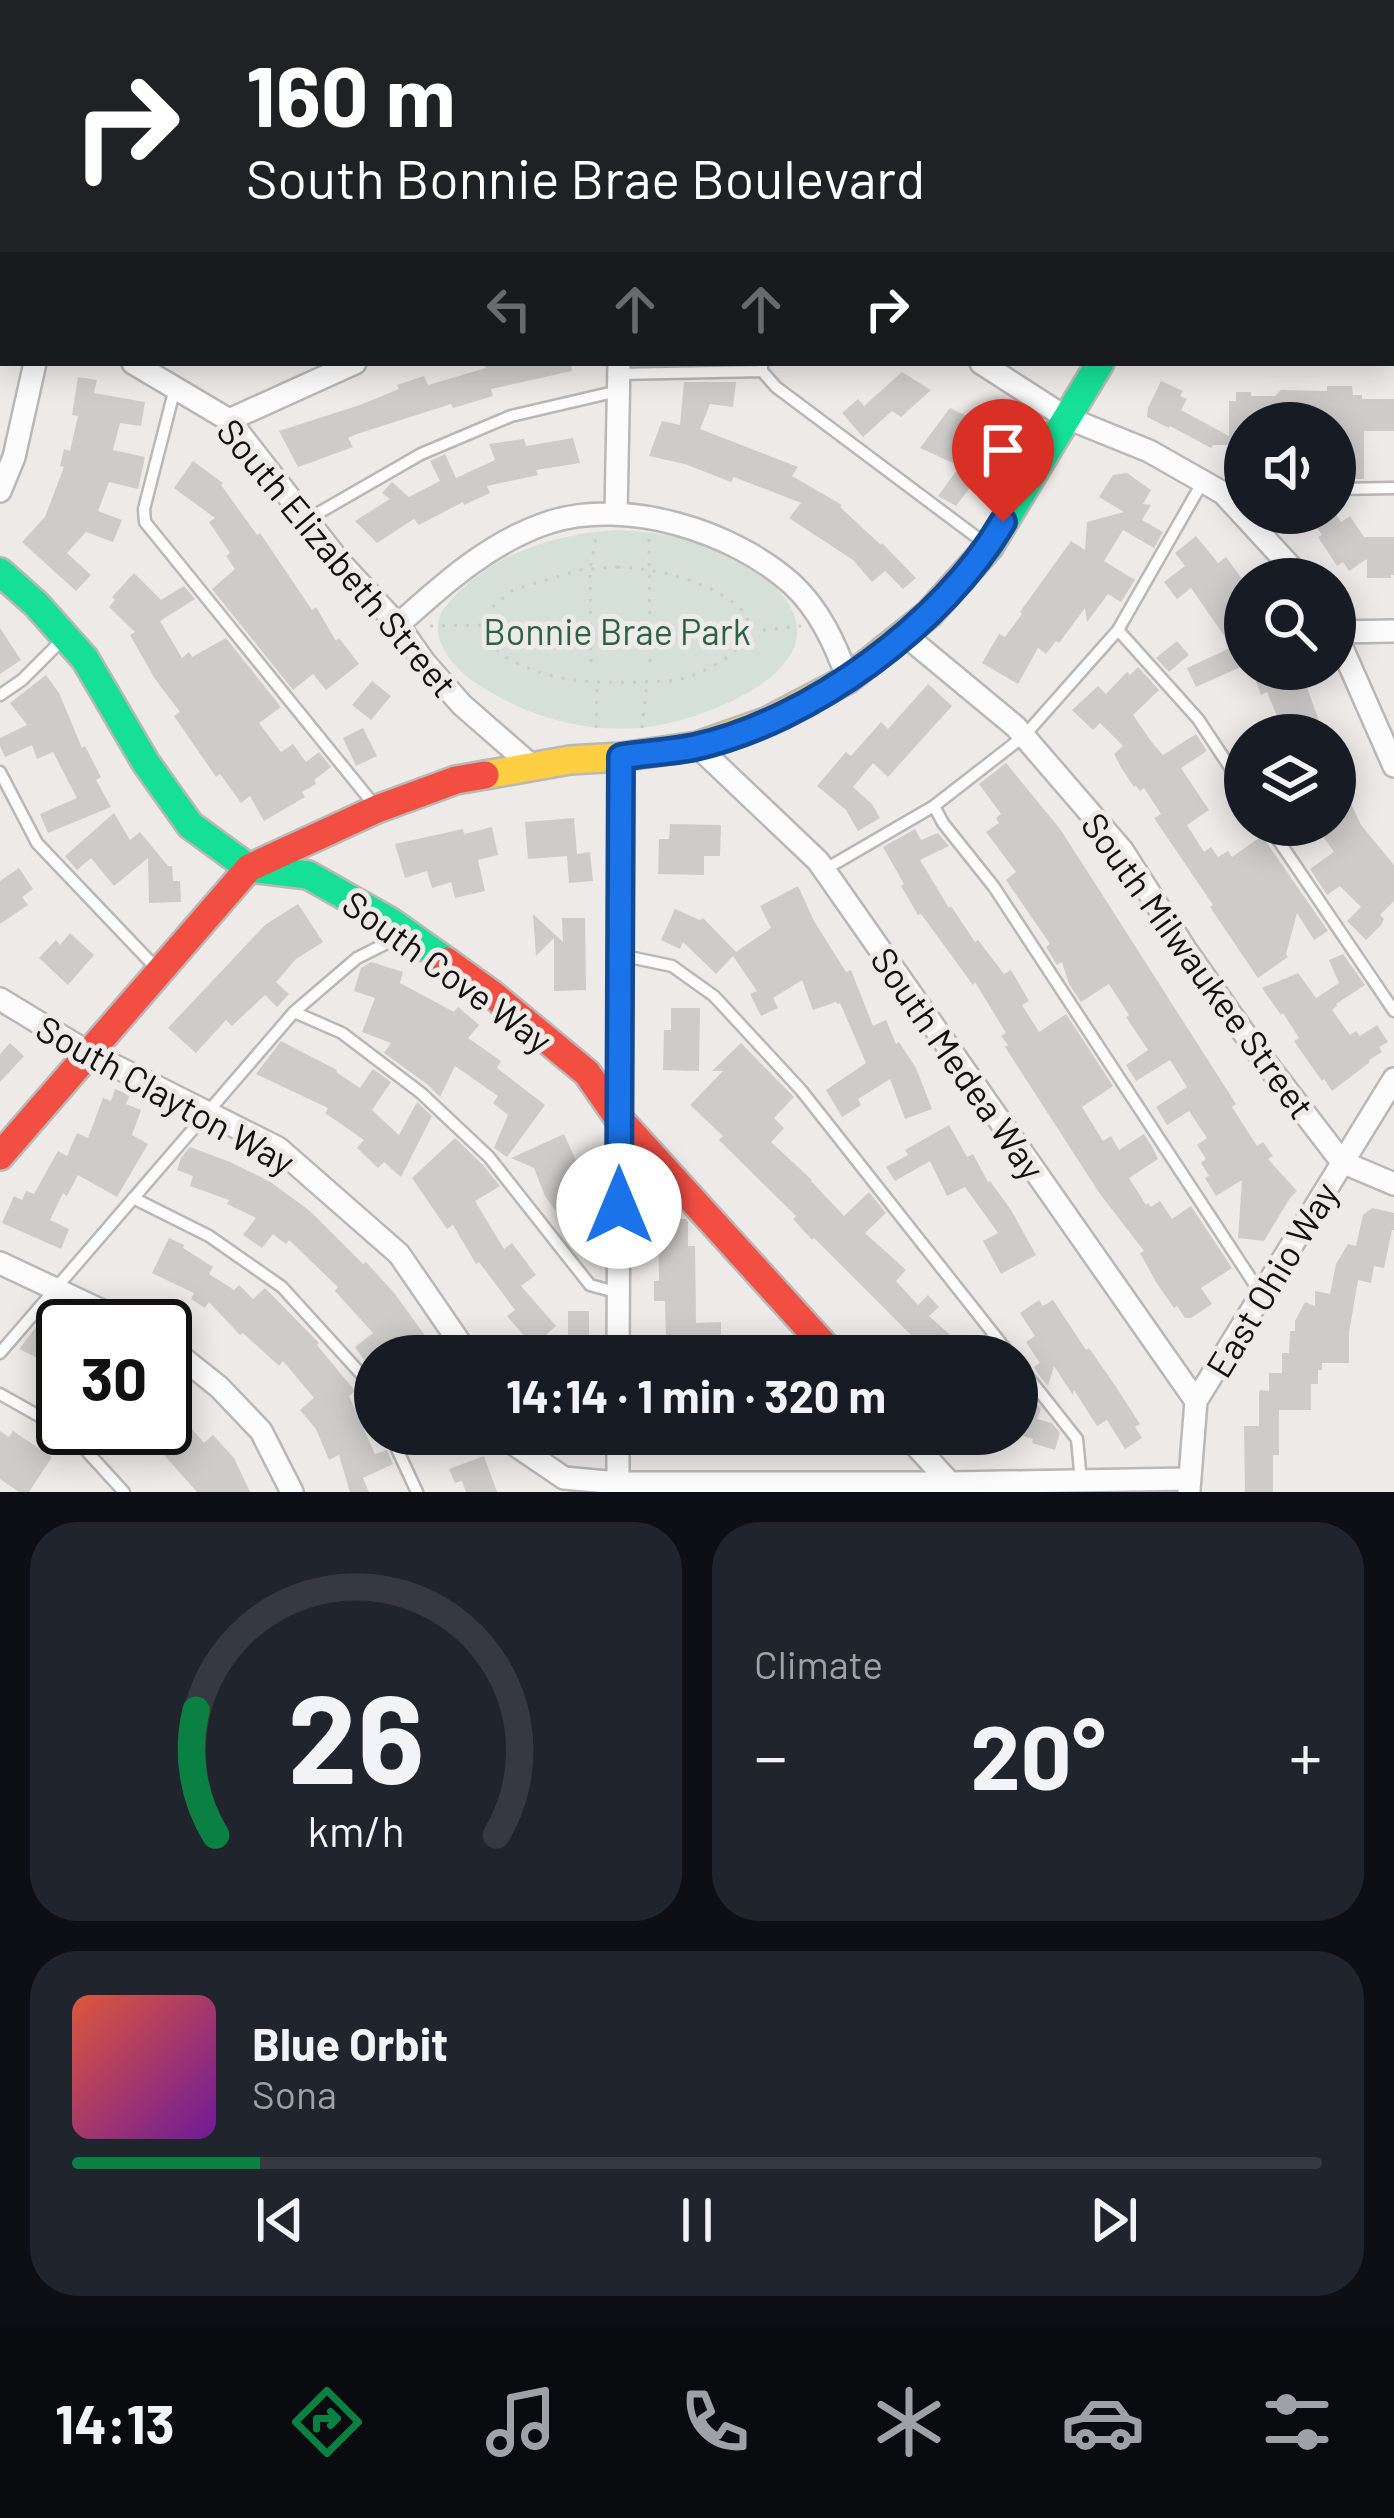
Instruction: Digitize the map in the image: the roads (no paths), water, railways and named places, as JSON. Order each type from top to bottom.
[{"type":"street","points":[[0,490],[14,457],[34,366]]},
{"type":"street","name":"South Elizabeth Street","points":[[138,366],[229,420],[425,663],[463,705],[532,766]]},
{"type":"street","points":[[229,420],[348,366]]},
{"type":"street","points":[[986,366],[1065,417],[1149,451],[1223,489],[1284,558]]},
{"type":"street","points":[[4,1145],[249,868],[377,809],[456,780],[697,746],[768,721],[848,679],[929,614],[989,547],[1098,366]]},
{"type":"street","points":[[609,514],[618,376]]},
{"type":"street","points":[[398,626],[440,587],[495,547],[555,520],[609,514],[709,534],[764,564],[793,585],[823,623],[848,679]]},
{"type":"street","name":"South Cove Way","points":[[0,572],[85,658],[146,763],[190,825],[249,868],[308,875],[406,933],[493,995],[587,1073],[620,1119],[815,1335]]},
{"type":"street","points":[[1356,632],[1394,631]]},
{"type":"street","name":"South Milwaukee Street","points":[[905,635],[1024,736],[1122,850],[1244,1033],[1342,1162],[1394,1184]]},
{"type":"street","points":[[1356,680],[1394,766]]},
{"type":"street","name":"South Medea Way","points":[[697,746],[818,861],[1196,1401]]},
{"type":"street","points":[[618,1335],[621,757]]},
{"type":"street","name":"South Clayton Way","points":[[0,999],[89,1053],[278,1148],[400,1254],[455,1335]]},
{"type":"street","name":"East Ohio Way","points":[[1189,1485],[1196,1401],[1394,1079]]},
{"type":"street","points":[[0,1263],[76,1299]]},
{"type":"street","points":[[192,1365],[261,1431],[292,1492]]},
{"type":"street","points":[[530,1455],[564,1478],[618,1488],[1189,1485]]},
{"type":"street","points":[[618,1455],[618,1488]]},
{"type":"street","points":[[922,1455],[950,1488]]},
{"type":"lane","points":[[308,518],[421,454],[618,376],[762,367],[776,387],[989,547]]},
{"type":"lane","points":[[175,387],[144,509],[145,522],[377,809]]},
{"type":"lane","points":[[1356,489],[1394,488]]},
{"type":"lane","points":[[824,870],[934,806],[1024,736],[1118,630],[1223,489]]},
{"type":"lane","points":[[1118,630],[1198,718],[1224,758]]},
{"type":"lane","points":[[0,694],[22,680],[65,637]]},
{"type":"lane","points":[[0,772],[38,843],[160,972]]},
{"type":"lane","points":[[934,806],[994,887],[1262,1294]]},
{"type":"lane","points":[[1282,846],[1394,1011]]},
{"type":"lane","points":[[0,1353],[293,1012],[356,958],[406,933]]},
{"type":"lane","points":[[620,955],[672,966],[715,996],[801,1090],[994,1335]]},
{"type":"lane","points":[[293,1012],[342,1033],[422,1093],[489,1157],[590,1285],[619,1293]]},
{"type":"lane","points":[[133,1198],[209,1236],[282,1287],[354,1366]]},
{"type":"lane","points":[[1038,1390],[1077,1439],[1068,1485]]},
{"type":"lane","points":[[0,1394],[71,1434],[124,1492]]},
{"type":"lane","points":[[400,1455],[417,1492]]},
{"type":"park label","name":"Bonnie Brae Park","points":[[617,630]]}]
